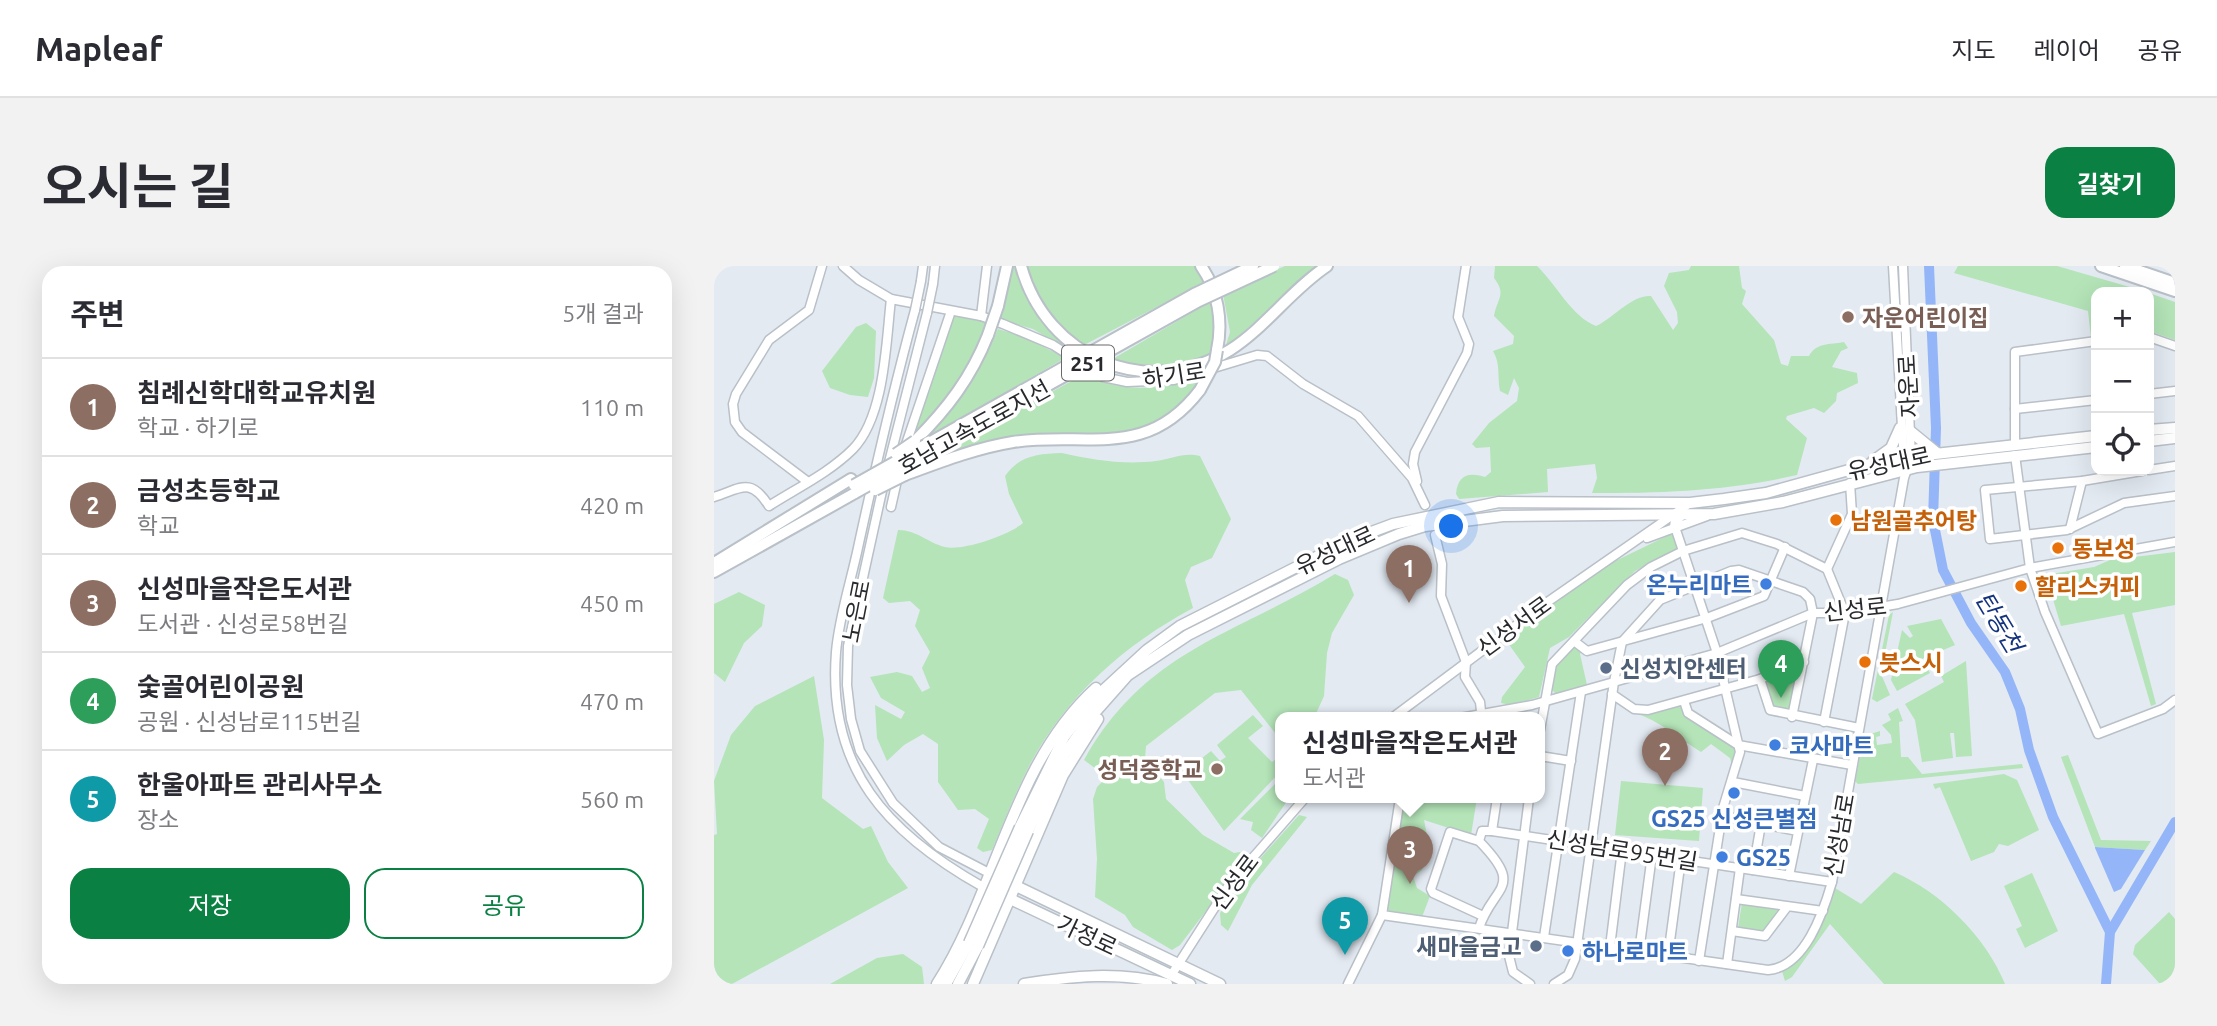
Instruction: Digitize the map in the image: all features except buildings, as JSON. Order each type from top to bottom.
[{"type":"highway","points":[[854,489],[915,441],[953,400],[969,377],[998,306],[1007,266]]},
{"type":"highway","points":[[1021,266],[1035,301],[1063,339],[1107,363],[1146,371],[1192,367],[1221,355],[1249,336],[1304,282],[1327,266]]},
{"type":"highway","points":[[854,489],[1013,442],[1118,440],[1146,433],[1168,422],[1187,407],[1215,362],[1220,320],[1217,300],[1201,266]]},
{"type":"highway","name":"호남고속도로지선","points":[[714,571],[1194,294],[1253,266]]},
{"type":"highway","name":"호남고속도로지선","points":[[714,563],[1199,301],[1274,266]]},
{"type":"highway","points":[[2101,266],[2175,291]]},
{"type":"highway","points":[[2125,266],[2175,283]]},
{"type":"main road","points":[[2154,430],[2175,428]]},
{"type":"main road","points":[[1867,466],[1909,432],[1937,453]]},
{"type":"main road","name":"유성대로","points":[[958,984],[1064,737],[1096,696],[1150,654],[1180,625],[1350,540],[1423,516],[1499,502],[1690,503],[1766,493],[1867,466],[1951,457],[2015,443],[2091,436]]},
{"type":"main road","points":[[2154,440],[2175,438]]},
{"type":"main road","name":"유성대로","points":[[1150,654],[1339,559],[1426,526],[1503,516],[1564,513],[1641,516],[1714,514],[1783,502],[1850,483],[1937,453],[1951,457],[2015,455],[2091,447]]},
{"type":"main road","points":[[1675,527],[1677,515]]},
{"type":"main road","points":[[937,984],[955,955],[1038,765],[1074,709],[1112,674],[1150,654]]},
{"type":"main road","points":[[973,984],[1063,775],[1108,704],[1150,654]]},
{"type":"main road","name":"노은로","points":[[989,873],[1016,886]]},
{"type":"main road","name":"가정로","points":[[1016,886],[1220,984]]},
{"type":"main road","name":"가정로","points":[[983,887],[1190,984]]},
{"type":"main road","name":"유성대로","points":[[946,984],[974,945]]},
{"type":"main road","points":[[1024,984],[1062,978],[1111,976],[1143,977],[1167,984]]},
{"type":"street","points":[[808,482],[742,432],[735,422],[733,404],[747,372],[769,340],[809,310],[822,266]]},
{"type":"street","name":"하기로","points":[[843,266],[859,280],[891,299],[981,316],[1053,345],[1103,377],[1127,382],[1174,380],[1257,355],[1267,356],[1303,384],[1358,416],[1420,490],[1425,505]]},
{"type":"street","name":"노은로","points":[[922,266],[915,310],[875,467],[836,649],[834,691],[844,739],[861,782],[890,821],[950,868],[983,887]]},
{"type":"street","name":"노은로","points":[[935,266],[927,313],[905,388],[848,646],[847,685],[860,751],[893,803],[939,847],[989,873]]},
{"type":"street","points":[[981,316],[987,266]]},
{"type":"street","points":[[1420,490],[1413,464],[1415,452],[1467,353],[1469,344],[1458,317],[1466,266]]},
{"type":"street","name":"자운로","points":[[1893,266],[1911,462]]},
{"type":"street","name":"자운로","points":[[1903,266],[1909,432]]},
{"type":"street","points":[[714,497],[739,486],[747,486],[763,497],[769,506],[848,453],[862,437],[880,388],[891,299]]},
{"type":"street","points":[[891,507],[911,422],[951,311]]},
{"type":"street","points":[[2154,339],[2175,346]]},
{"type":"street","points":[[2015,443],[2015,352],[2091,342]]},
{"type":"street","points":[[2154,393],[2175,391]]},
{"type":"street","points":[[2015,409],[2091,401]]},
{"type":"street","points":[[2015,455],[2030,568],[2049,622],[2098,734],[2163,709],[2175,700]]},
{"type":"street","name":"신성남로","points":[[1511,932],[1768,970],[1786,966],[1823,911],[1832,882],[1881,608],[1911,462]]},
{"type":"street","points":[[2154,469],[2175,466]]},
{"type":"street","points":[[2112,476],[1985,490],[1990,539],[2070,529],[2124,503],[2175,496]]},
{"type":"street","points":[[884,481],[896,484]]},
{"type":"street","points":[[2070,529],[2082,481]]},
{"type":"street","points":[[1827,569],[1852,514],[1850,483]]},
{"type":"street","points":[[1641,540],[1648,532],[1677,515],[1690,503]]},
{"type":"street","points":[[1641,540],[1714,514]]},
{"type":"street","points":[[1641,516],[1649,523],[1648,532]]},
{"type":"street","points":[[1675,527],[1707,618],[1740,752],[1722,816],[1699,961]]},
{"type":"street","points":[[1542,712],[1552,663],[1627,585],[1651,566],[1683,551],[1742,533],[1785,547],[1827,569],[1845,612],[1824,722]]},
{"type":"street","points":[[1435,535],[1442,564],[1441,596],[1466,662],[1465,677],[1480,702],[1481,711]]},
{"type":"street","name":"신성서로","points":[[1400,712],[1595,568],[1641,540]]},
{"type":"street","name":"신성로","points":[[1512,712],[1544,700],[1717,653],[1813,613],[1881,608],[2030,568],[2175,542]]},
{"type":"street","points":[[1574,641],[1587,651],[1707,618],[1764,596],[1785,547]]},
{"type":"street","points":[[1554,984],[1562,981],[1573,967],[1578,942],[1612,694],[1622,642],[1660,600],[1739,570],[1803,592],[1810,599],[1813,613],[1792,717]]},
{"type":"street","points":[[1612,694],[1634,709],[1648,710],[1759,679],[1804,662]]},
{"type":"street","points":[[1759,679],[1770,710],[1792,717],[1859,728]]},
{"type":"street","points":[[1544,937],[1581,692]]},
{"type":"street","points":[[1684,701],[1688,713],[1738,745],[1852,765]]},
{"type":"street","name":"신성로","points":[[1478,712],[1495,712]]},
{"type":"street","points":[[1545,757],[1571,761]]},
{"type":"street","points":[[1789,876],[1813,760]]},
{"type":"street","points":[[1733,782],[1805,796]]},
{"type":"street","name":"신성로","points":[[1172,974],[1229,885],[1301,803]]},
{"type":"street","points":[[1348,984],[1382,915],[1399,803]]},
{"type":"street","points":[[1479,841],[1482,831],[1492,831],[1496,803]]},
{"type":"street","points":[[1528,803],[1509,956],[1513,972],[1530,984]]},
{"type":"street","points":[[1722,816],[1798,831]]},
{"type":"street","points":[[1753,870],[1761,824]]},
{"type":"street","name":"신성남로95번길","points":[[1492,831],[1832,882]]},
{"type":"street","points":[[1479,928],[1483,916],[1501,892],[1503,880],[1498,861],[1479,841],[1450,832],[1431,889],[1433,893],[1483,916]]},
{"type":"street","points":[[1610,947],[1622,850]]},
{"type":"street","points":[[1639,952],[1652,855]]},
{"type":"street","points":[[1668,956],[1681,859]]},
{"type":"street","points":[[1727,964],[1740,868]]},
{"type":"street","points":[[1736,899],[1823,911]]},
{"type":"street","points":[[1732,931],[1765,936],[1787,907]]},
{"type":"street","points":[[1382,915],[1511,932]]},
{"type":"green space","points":[[1010,266],[1014,266],[1024,292],[1037,313],[1074,351],[1071,352],[1033,329],[1000,320]]},
{"type":"green space","points":[[1024,266],[1196,266],[1207,281],[1084,345],[1063,329],[1047,311]]},
{"type":"green space","points":[[1285,266],[1319,266],[1225,348],[1230,332],[1223,294]]},
{"type":"green space","points":[[1495,266],[1537,266],[1572,308],[1587,322],[1596,326],[1636,299],[1651,296],[1673,330],[1678,323],[1677,312],[1664,286],[1669,273],[1689,270],[1691,266],[1739,266],[1742,288],[1746,291],[1742,304],[1774,340],[1781,364],[1788,366],[1791,356],[1809,356],[1820,346],[1844,342],[1848,348],[1841,351],[1832,367],[1857,373],[1858,383],[1837,393],[1836,401],[1824,413],[1814,408],[1787,416],[1786,419],[1807,438],[1797,475],[1746,485],[1695,490],[1592,493],[1597,478],[1595,464],[1547,469],[1548,492],[1459,499],[1457,488],[1465,476],[1485,477],[1491,472],[1490,447],[1476,448],[1472,444],[1489,423],[1517,401],[1519,388],[1514,378],[1508,395],[1500,391],[1498,366],[1493,351],[1513,344],[1514,336],[1494,316],[1501,293],[1494,278]]},
{"type":"green space","points":[[1958,266],[2057,266],[2130,287],[2091,287],[2091,338],[2088,311],[1954,273]]},
{"type":"green space","points":[[2154,295],[2175,302],[2175,340],[2154,333]]},
{"type":"green space","points":[[1215,299],[1214,355],[1162,365],[1111,360]]},
{"type":"green space","points":[[952,314],[987,323],[958,386],[936,416],[910,436]]},
{"type":"green space","points":[[866,323],[876,331],[874,378],[868,397],[850,395],[830,388],[822,371],[856,327]]},
{"type":"green space","points":[[998,329],[1025,337],[1065,358],[917,444],[964,391]]},
{"type":"green space","points":[[1084,374],[1113,385],[1142,388],[1201,379],[1185,402],[1167,417],[1147,426],[1126,431],[1016,438],[922,464]]},
{"type":"green space","points":[[1062,453],[1120,462],[1156,461],[1183,455],[1200,456],[1231,519],[1212,558],[1191,567],[1185,580],[1193,608],[1143,638],[1079,695],[1044,741],[1029,766],[992,850],[983,852],[977,848],[989,819],[975,809],[958,810],[938,782],[938,744],[923,734],[904,745],[887,761],[877,738],[875,705],[901,719],[905,712],[881,698],[870,677],[897,672],[912,676],[922,692],[930,688],[922,668],[930,652],[915,626],[920,610],[910,601],[889,603],[883,598],[898,530],[911,532],[939,545],[953,548],[986,541],[1016,528],[1023,523],[1009,494],[1005,476],[1017,464],[1030,457]]},
{"type":"green space","points":[[1671,534],[1676,537],[1678,549],[1635,571],[1569,637],[1550,648],[1539,697],[1510,705],[1501,703],[1502,697],[1525,667],[1508,643],[1494,651],[1491,648],[1607,565]]},
{"type":"green space","points":[[2175,552],[2175,605],[2132,613],[2156,704],[2151,706],[2124,614],[2061,626],[2047,579],[2051,574],[2094,567],[2110,560]]},
{"type":"green space","points":[[1335,574],[1348,580],[1354,595],[1332,633],[1327,653],[1324,696],[1317,712],[1275,712],[1275,733],[1241,690],[1215,693],[1146,746],[1145,759],[1164,782],[1166,799],[1203,835],[1234,853],[1246,851],[1248,856],[1180,945],[1172,950],[1133,927],[1125,915],[1095,897],[1097,859],[1093,799],[1097,787],[1107,777],[1084,760],[1108,723],[1135,693],[1164,669],[1195,649]]},
{"type":"green space","points":[[739,592],[765,605],[762,626],[744,643],[725,682],[714,673],[714,604]]},
{"type":"green space","points":[[1893,612],[1881,674],[1890,695],[1877,702],[1872,699],[1889,615]]},
{"type":"green space","points":[[1941,619],[1955,645],[1922,659],[1930,673],[1897,691],[1891,680],[1902,630],[1910,638],[1913,636],[1907,626]]},
{"type":"green space","points":[[1575,644],[1582,651],[1580,654],[1587,685],[1556,694],[1552,690],[1558,661]]},
{"type":"green space","points":[[1966,661],[1972,756],[1956,757],[1954,733],[1950,733],[1953,758],[1922,762],[1915,720],[1905,704],[1944,682],[1941,676]]},
{"type":"green space","points":[[1799,668],[1792,711],[1772,708],[1764,684],[1766,679]]},
{"type":"green space","points":[[814,676],[824,740],[822,798],[863,829],[871,826],[888,862],[908,888],[732,984],[714,984],[714,835],[717,834],[714,781],[731,735],[755,706]]},
{"type":"green space","points":[[1681,703],[1736,747],[1733,769],[1730,758],[1711,744],[1701,752],[1660,725],[1634,713]]},
{"type":"green space","points":[[1898,708],[1903,721],[1899,722],[1901,757],[1908,757],[1922,774],[2022,764],[2023,768],[1858,784],[1855,781],[1864,736],[1880,731],[1880,736],[1876,737],[1877,745],[1892,743],[1891,735],[1882,725],[1891,720],[1888,714]]},
{"type":"green space","points":[[1253,715],[1263,726],[1248,738],[1272,762],[1275,760],[1275,777],[1224,831],[1183,773],[1211,751],[1220,761],[1226,757],[1217,745]]},
{"type":"green space","points":[[2068,755],[2101,840],[2151,841],[2145,850],[2095,847],[2061,757]]},
{"type":"green space","points":[[2004,774],[2017,780],[2039,830],[2008,846],[1999,844],[1994,852],[1971,861],[1940,787],[1935,789],[1933,784]]},
{"type":"green space","points":[[1621,781],[1703,788],[1699,841],[1615,835]]},
{"type":"green space","points":[[1275,784],[1275,803],[1286,803],[1262,838],[1251,830],[1253,822],[1240,819]]},
{"type":"green space","points":[[1403,803],[1476,803],[1471,835],[1424,820],[1429,846],[1422,870],[1413,876],[1417,888],[1430,896],[1422,917],[1390,912],[1386,907]]},
{"type":"green space","points":[[1299,815],[1307,817],[1252,885],[1228,931],[1221,925],[1220,913],[1249,871]]},
{"type":"green space","points":[[1894,872],[1928,891],[1960,918],[1986,949],[2005,984],[1884,984],[1830,924],[1792,977],[1785,981],[1782,971],[1802,956],[1810,946],[1835,888],[1861,904]]},
{"type":"green space","points":[[2032,873],[2058,931],[2025,948],[2016,929],[2022,926],[2004,886]]},
{"type":"green space","points":[[1742,903],[1781,910],[1765,932],[1738,928]]},
{"type":"green space","points":[[2169,912],[2175,919],[2175,984],[2160,984],[2133,954],[2135,945]]},
{"type":"green space","points":[[903,954],[922,967],[924,984],[830,984],[877,958]]},
{"type":"water","points":[[2095,847],[2145,850],[2121,889],[2114,892]]},
{"type":"waterway","name":"탄동천","points":[[1929,266],[1936,428],[1933,520],[1943,570],[1971,623],[2005,672],[2020,709],[2029,750],[2053,817],[2110,932],[2106,984]]},
{"type":"waterway","points":[[2110,932],[2175,822]]},
{"type":"place","name":"자운어린이집","points":[[1848,317]]},
{"type":"place","name":"남원골추어탕","points":[[1836,520]]},
{"type":"place","name":"동보성","points":[[2058,548]]},
{"type":"place","name":"온누리마트","points":[[1766,584]]},
{"type":"place","name":"할리스커피","points":[[2021,586]]},
{"type":"place","name":"침례신학대학교유치원","points":[[1409,603]]},
{"type":"place","name":"븟스시","points":[[1865,662]]},
{"type":"place","name":"신성치안센터","points":[[1606,668]]},
{"type":"place","name":"숯골어린이공원","points":[[1781,698]]},
{"type":"place","name":"코사마트","points":[[1775,745]]},
{"type":"place","name":"성덕중학교","points":[[1217,769]]},
{"type":"place","name":"금성초등학교","points":[[1665,786]]},
{"type":"place","name":"GS25 신성큰별점","points":[[1734,793]]},
{"type":"place","name":"GS25","points":[[1722,857]]},
{"type":"place","name":"신성마을작은도서관","points":[[1410,884]]},
{"type":"place","name":"새마을금고","points":[[1536,946]]},
{"type":"place","name":"하나로마트","points":[[1568,951]]},
{"type":"place","name":"한울아파트 관리사무소","points":[[1345,955]]}]
